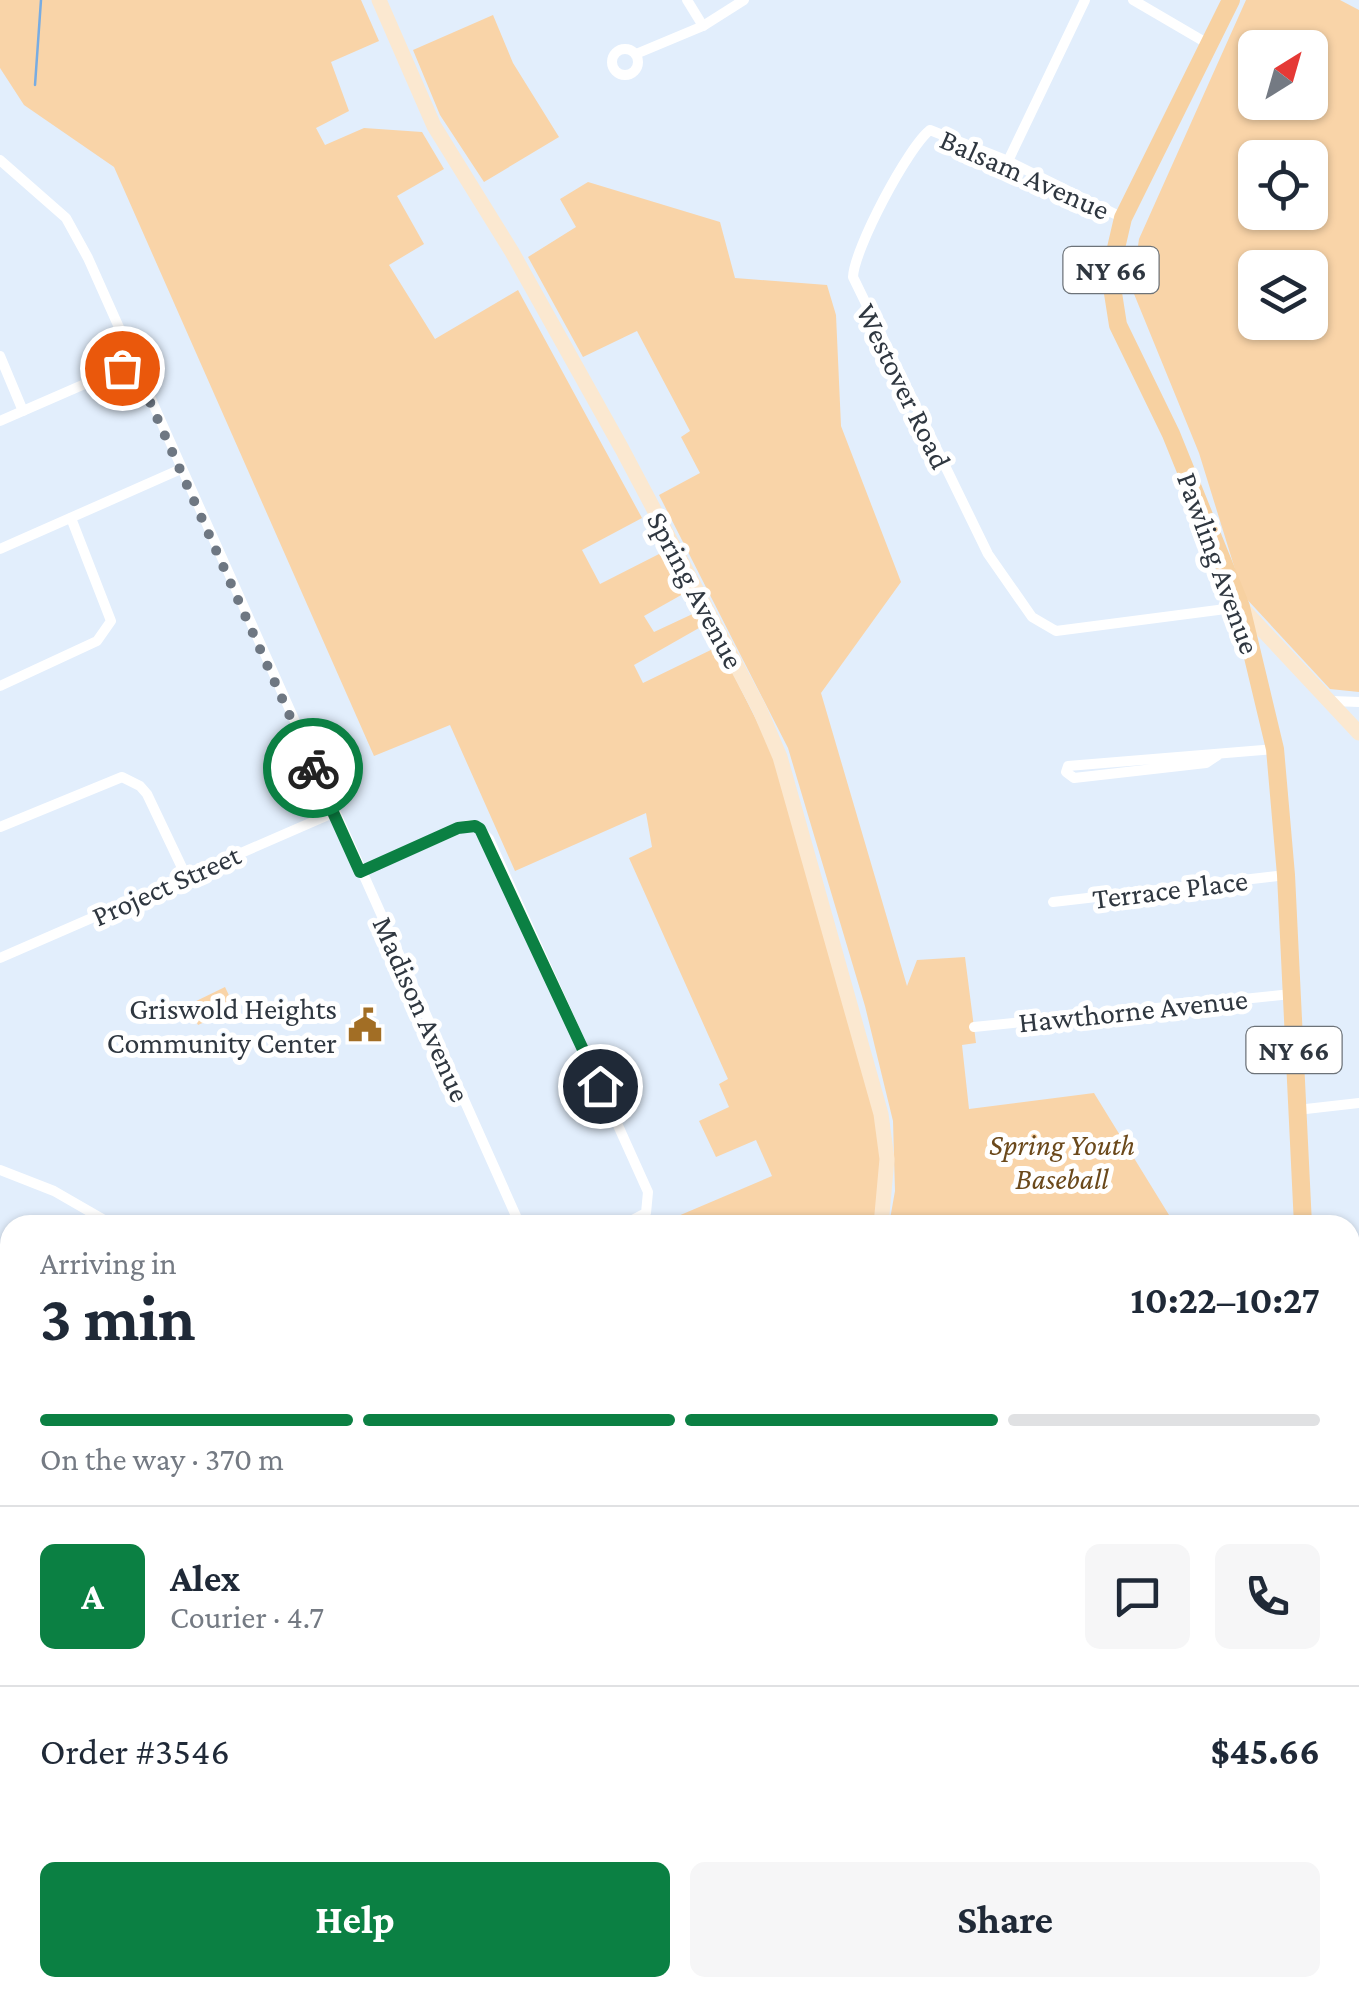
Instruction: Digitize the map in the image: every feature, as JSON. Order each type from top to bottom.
[{"type":"main road","name":"Pawling Avenue","points":[[1231,0],[1123,218],[1110,274],[1118,325],[1171,434],[1241,607],[1275,750],[1286,875],[1302,1215]]},
{"type":"street","name":"Spring Avenue","points":[[379,0],[434,126],[512,252],[622,449],[780,756],[881,1114],[887,1159],[882,1215]]},
{"type":"street","points":[[686,0],[703,26]]},
{"type":"street","points":[[636,54],[703,26],[744,0]]},
{"type":"street","points":[[1008,161],[1085,0]]},
{"type":"street","points":[[1133,0],[1210,44]]},
{"type":"street","name":"Balsam Avenue","points":[[927,132],[935,130],[1008,161],[1123,218]]},
{"type":"street","name":"Westover Road","points":[[927,132],[888,196],[857,257],[852,277],[988,554],[1032,617],[1047,629],[1146,622],[1241,607]]},
{"type":"street","name":"Madison Avenue","points":[[0,160],[66,218],[515,1215]]},
{"type":"street","points":[[0,356],[23,411]]},
{"type":"street","points":[[0,421],[133,364]]},
{"type":"street","points":[[0,549],[181,469]]},
{"type":"street","points":[[0,686],[97,640],[110,621],[71,518]]},
{"type":"street","points":[[1241,607],[1359,733]]},
{"type":"street","points":[[1332,701],[1359,702]]},
{"type":"street","points":[[1218,755],[1206,763],[1106,775],[1074,778],[1066,772],[1068,766],[1202,752],[1218,755],[1275,750]]},
{"type":"street","points":[[0,828],[122,778],[132,780],[147,794],[186,876]]},
{"type":"street","name":"Project Street","points":[[0,958],[333,813]]},
{"type":"street","points":[[360,872],[458,828],[480,829],[648,1192],[650,1207],[638,1215]]},
{"type":"street","name":"Terrace Place","points":[[1053,902],[1286,875]]},
{"type":"street","name":"Hawthorne Avenue","points":[[974,1027],[1291,994]]},
{"type":"street","points":[[1298,1110],[1359,1103]]},
{"type":"street","points":[[0,1170],[54,1191],[96,1215]]},
{"type":"green space","points":[[0,0],[361,0],[379,41],[331,62],[349,111],[316,128],[325,145],[364,128],[422,132],[444,169],[397,196],[424,244],[389,265],[435,339],[518,290],[642,518],[582,550],[600,584],[661,553],[683,594],[644,616],[654,632],[699,611],[706,624],[634,665],[643,683],[719,646],[774,755],[879,1130],[881,1169],[876,1215],[680,1215],[772,1176],[756,1140],[716,1157],[699,1121],[729,1107],[719,1084],[728,1079],[629,858],[652,847],[646,813],[515,871],[450,725],[374,756],[114,167],[24,105],[0,68]]},
{"type":"green space","points":[[1246,0],[1340,0],[1359,10],[1359,692],[1330,689],[1243,595],[1199,453],[1132,289],[1139,239]]},
{"type":"green space","points":[[493,15],[513,63],[559,137],[484,182],[440,115],[413,50]]},
{"type":"green space","name":"Spring Youth Baseball","points":[[588,182],[720,222],[735,278],[827,285],[836,315],[841,426],[901,582],[821,693],[907,986],[917,960],[965,957],[976,1043],[962,1045],[969,1109],[1094,1093],[1169,1215],[891,1215],[895,1191],[893,1121],[865,1006],[788,748],[659,495],[700,473],[681,437],[690,431],[637,331],[583,357],[528,257],[576,227],[560,199]]},
{"type":"green space","points":[[225,987],[235,1008],[198,1025],[188,1005]]},
{"type":"waterway","points":[[35,85],[41,0]]},
{"type":"way so far","points":[[122,368],[133,364],[313,768]]},
{"type":"place","name":"Griswold Heights Community Center","points":[[365,1025]]},
{"type":"route","points":[[313,768],[360,872],[458,828],[468,825],[480,829],[489,839],[600,1086]]}]
